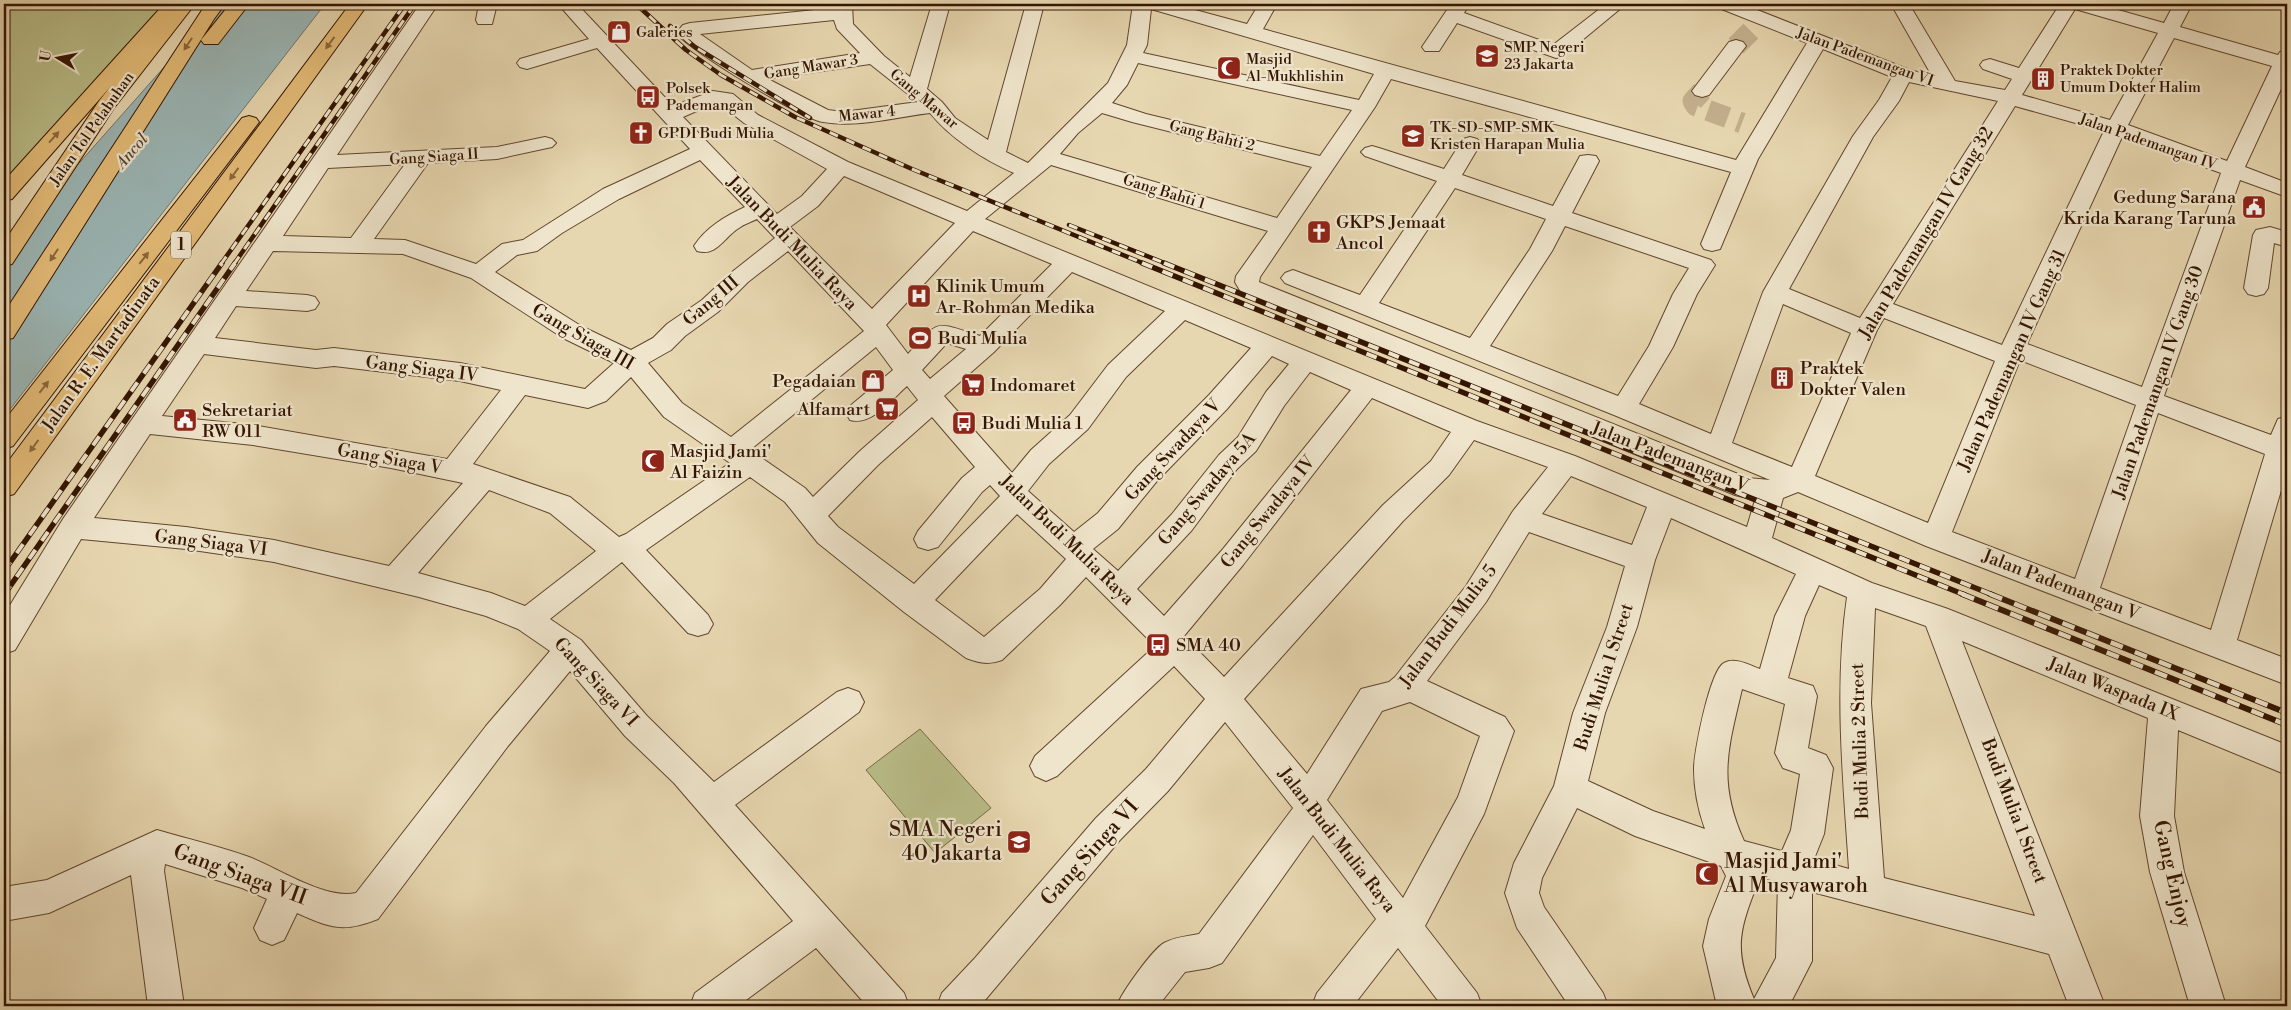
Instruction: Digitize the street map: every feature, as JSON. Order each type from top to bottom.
[{"type":"main road","points":[[4,194],[174,4]]},
{"type":"main road","name":"Jalan Tol Pelabuhan","points":[[4,259],[106,105],[186,4]]},
{"type":"main road","name":"Jalan Tol Pelabuhan","points":[[4,332],[206,16],[216,4]]},
{"type":"main road","points":[[76,221],[240,4]]},
{"type":"main road","name":"Jalan R. E. Martadinata","points":[[4,439],[341,4]]},
{"type":"main road","name":"Jalan R. E. Martadinata","points":[[4,487],[359,4]]},
{"type":"street","points":[[4,642],[73,527],[429,4]]},
{"type":"street","name":"Jalan Budi Mulia Raya","points":[[567,4],[703,151],[875,328],[907,370],[1014,494],[1078,554],[1119,588],[1225,699],[1311,804],[1464,1006]]},
{"type":"street","points":[[916,91],[941,4]]},
{"type":"street","points":[[528,620],[620,549],[636,542],[741,456],[875,328],[970,221],[997,196],[1048,157],[1071,130],[1099,106],[1117,85],[1137,45],[1142,4]]},
{"type":"street","points":[[1154,4],[1199,15],[1384,74],[1743,169]]},
{"type":"street","points":[[1251,32],[1268,4]]},
{"type":"street","points":[[1432,47],[1456,9],[1556,52],[1617,4]]},
{"type":"street","points":[[1900,4],[1948,86]]},
{"type":"street","name":"Jalan Pademangan IV Gang 32","points":[[1799,481],[1864,329],[2008,97],[2069,4]]},
{"type":"street","points":[[2078,4],[2167,30],[2286,61]]},
{"type":"street","name":"Jalan Pademangan IV Gang 31","points":[[1936,538],[2012,353],[2116,128],[2167,30],[2183,4]]},
{"type":"street","name":"Jalan Pademangan VI","points":[[1732,5],[1756,24],[1818,41],[1903,74],[1948,86],[2008,97]]},
{"type":"street","points":[[995,153],[1034,7]]},
{"type":"street","name":"Gang Mawar","points":[[843,8],[844,25],[874,57],[935,106],[948,122],[995,153],[1005,162],[1030,172]]},
{"type":"street","name":"Mawar 4","points":[[843,8],[690,29],[686,33],[759,82],[823,116],[834,118],[935,106]]},
{"type":"street","points":[[527,63],[602,41]]},
{"type":"street","points":[[1712,244],[1743,169],[1764,130],[1818,41]]},
{"type":"street","points":[[1702,91],[1736,46]]},
{"type":"street","points":[[1131,56],[1365,107]]},
{"type":"street","name":"Gang Mawar 3","points":[[759,82],[874,57]]},
{"type":"street","name":"Jalan Pademangan IV Gang 30","points":[[2084,593],[2150,400],[2233,170],[2286,61]]},
{"type":"street","points":[[1990,65],[2022,76]]},
{"type":"street","points":[[669,115],[713,97],[728,100],[759,82],[891,70]]},
{"type":"street","points":[[1281,227],[1365,107],[1384,74]]},
{"type":"street","points":[[1724,436],[1774,292],[1863,136],[1889,101],[1903,74]]},
{"type":"street","name":"Jalan Pademangan IV","points":[[2008,97],[2116,128],[2287,190]]},
{"type":"street","name":"Jalan Waspada IX","points":[[728,100],[751,119],[840,167],[1468,428],[1566,463],[1663,502],[1862,591],[1938,618],[2287,760]]},
{"type":"street","name":"Gang Bahti 2","points":[[1099,106],[1325,164]]},
{"type":"street","points":[[1742,123],[1764,130]]},
{"type":"street","name":"Gang Siaga II","points":[[322,162],[497,153],[545,142]]},
{"type":"street","points":[[1364,307],[1450,178],[1470,143]]},
{"type":"street","points":[[479,273],[510,249],[529,246],[554,228],[611,194],[703,151]]},
{"type":"street","points":[[1372,152],[1703,265],[1685,294],[1661,347],[1623,408]]},
{"type":"street","name":"Gang Bahti 1","points":[[1048,157],[1281,227]]},
{"type":"street","points":[[358,246],[403,186],[420,158]]},
{"type":"street","points":[[1475,349],[1541,251],[1588,161]]},
{"type":"street","points":[[705,246],[730,224],[775,225],[810,201],[840,167]]},
{"type":"street","name":"Gang III","points":[[632,362],[662,344],[676,330],[710,306],[740,277],[775,225]]},
{"type":"street","name":"Jalan Pademangan V","points":[[1281,227],[1248,276],[1247,282],[1250,288],[1745,488],[1771,491],[1799,481],[1936,538],[2287,672]]},
{"type":"street","points":[[2256,288],[2264,235],[2270,234],[2287,240]]},
{"type":"street","name":"Gang Siaga III","points":[[268,242],[405,247],[479,273],[572,332],[632,362],[673,410],[796,495],[828,535],[914,603]]},
{"type":"street","points":[[813,514],[1068,262]]},
{"type":"street","points":[[1292,278],[1623,408],[1799,481]]},
{"type":"street","points":[[1774,292],[1864,329]]},
{"type":"street","points":[[230,298],[307,303]]},
{"type":"street","points":[[1878,307],[2150,400],[2285,442],[2221,646]]},
{"type":"street","points":[[914,603],[1014,494],[1040,457],[1079,422],[1117,371],[1159,333],[1181,309]]},
{"type":"street","points":[[859,413],[907,370],[942,333],[984,346]]},
{"type":"street","name":"Gang Siaga IV","points":[[197,344],[316,359],[334,357],[420,367],[520,383],[546,391],[588,399],[597,394],[632,362]]},
{"type":"street","name":"Gang Swadaya V","points":[[914,603],[976,649],[991,651],[1050,597],[1078,554],[1147,474],[1218,402],[1268,345]]},
{"type":"street","name":"Gang Swadaya 5A","points":[[1119,588],[1182,522],[1228,462],[1247,444],[1275,399],[1306,360]]},
{"type":"street","points":[[454,470],[520,383]]},
{"type":"street","name":"Gang Swadaya IV","points":[[1046,766],[1170,642],[1288,484],[1321,448],[1368,386]]},
{"type":"street","name":"Gang Siaga V","points":[[144,424],[253,435],[454,470],[484,477],[560,505],[620,549],[698,624]]},
{"type":"street","name":"Gang Singa VI","points":[[955,1006],[988,971],[1108,829],[1157,780],[1225,699],[1393,512],[1440,468],[1468,428]]},
{"type":"street","name":"Jalan Budi Mulia 5","points":[[1136,1006],[1175,956],[1182,953],[1204,953],[1209,950],[1311,804],[1372,699],[1398,694],[1406,686],[1476,594],[1523,519],[1566,463]]},
{"type":"street","points":[[928,539],[972,485],[992,468]]},
{"type":"street","points":[[395,580],[484,477]]},
{"type":"street","points":[[1756,544],[1771,491]]},
{"type":"street","name":"Budi Mulia 1 Street","points":[[1590,1006],[1529,916],[1522,893],[1526,875],[1570,789],[1589,713],[1622,627],[1641,560],[1663,502]]},
{"type":"street","points":[[1523,519],[1641,560]]},
{"type":"street","name":"Gang Siaga VI","points":[[73,527],[186,538],[274,551],[491,605],[528,620],[570,649],[636,726],[685,772],[892,1006]]},
{"type":"street","points":[[1771,684],[1790,616],[1812,570]]},
{"type":"street","name":"Budi Mulia 2 Street","points":[[1862,591],[1855,667],[1868,891]]},
{"type":"street","name":"Budi Mulia 1 Street","points":[[1938,618],[2087,1006]]},
{"type":"street","name":"Gang Siaga VII","points":[[4,904],[49,896],[157,846],[247,873],[337,911],[347,912],[366,907],[492,743],[570,649]]},
{"type":"street","points":[[1738,1006],[1733,1000],[1721,952],[1726,919],[1743,876],[1716,815],[1710,768],[1712,748],[1731,674],[1738,673],[1802,696],[1791,753],[1794,758],[1815,765],[1817,768],[1810,804],[1807,834],[1800,846],[1795,872],[1794,961],[1769,1006]]},
{"type":"street","points":[[1330,1006],[1402,923],[1472,803],[1498,731],[1494,727],[1406,686]]},
{"type":"street","points":[[712,803],[848,702]]},
{"type":"street","name":"Gang Enjoy","points":[[2164,709],[2157,816],[2167,872],[2208,1006]]},
{"type":"street","points":[[1570,789],[1647,825],[1734,854],[1795,872],[2063,940]]},
{"type":"street","points":[[157,846],[149,861],[147,871],[166,1006]]},
{"type":"street","points":[[272,928],[289,892]]},
{"type":"street","points":[[708,1006],[819,924]]},
{"type":"green space","points":[[4,4],[174,4],[4,195]]},
{"type":"green space","points":[[920,729],[991,808],[935,853],[866,770]]},
{"type":"water","name":"Ancol","points":[[220,4],[325,4],[4,417],[4,248]]},
{"type":"tunnel","points":[[1736,46],[1751,31]]},
{"type":"tunnel","points":[[1702,91],[1693,101],[1696,106],[1742,123]]},
{"type":"railway","points":[[221,264],[405,4]]},
{"type":"railway","points":[[234,264],[415,4]]},
{"type":"railway","points":[[636,4],[686,50],[721,75],[795,117],[912,169],[1145,264]]},
{"type":"railway","points":[[670,26],[695,47],[810,118]]},
{"type":"railway","points":[[1069,225],[1167,264]]},
{"type":"railway","points":[[4,571],[222,263]]},
{"type":"railway","points":[[4,595],[235,263]]},
{"type":"railway","points":[[1142,263],[1965,595]]},
{"type":"railway","points":[[1164,263],[1993,595]]},
{"type":"railway","points":[[1962,594],[2287,725]]},
{"type":"railway","points":[[1990,594],[2287,713]]},
{"type":"place","name":"Galeries","points":[[619,32]]},
{"type":"place","name":"SMP Negeri 23 Jakarta","points":[[1487,56]]},
{"type":"place","name":"Masjid Al-Mukhlishin","points":[[1229,68]]},
{"type":"place","name":"Praktek Dokter Umum Dokter Halim","points":[[2043,79]]},
{"type":"place","name":"Polsek Pademangan","points":[[648,97]]},
{"type":"place","name":"GPDI Budi Mulia","points":[[641,133]]},
{"type":"place","name":"TK-SD-SMP-SMK Kristen Harapan Mulia","points":[[1413,136]]},
{"type":"place","name":"Gedung Sarana Krida Karang Taruna","points":[[2254,207]]},
{"type":"place","name":"GKPS Jemaat Ancol","points":[[1319,232]]},
{"type":"place","name":"Klinik Umum Ar-Rohman Medika","points":[[919,296]]},
{"type":"place","name":"Budi Mulia","points":[[920,338]]},
{"type":"place","name":"Praktek Dokter Valen","points":[[1782,378]]},
{"type":"place","name":"Pegadaian","points":[[873,381]]},
{"type":"place","name":"Indomaret","points":[[973,385]]},
{"type":"place","name":"Alfamart","points":[[887,409]]},
{"type":"place","name":"Sekretariat RW 011","points":[[185,420]]},
{"type":"place","name":"Budi Mulia 1","points":[[964,423]]},
{"type":"place","name":"Masjid Jami' Al Faizin","points":[[653,461]]},
{"type":"place","name":"SMA 40","points":[[1158,645]]},
{"type":"place","name":"SMA Negeri 40 Jakarta","points":[[1019,842]]},
{"type":"place","name":"Masjid Jami' Al Musyawaroh","points":[[1707,874]]}]
